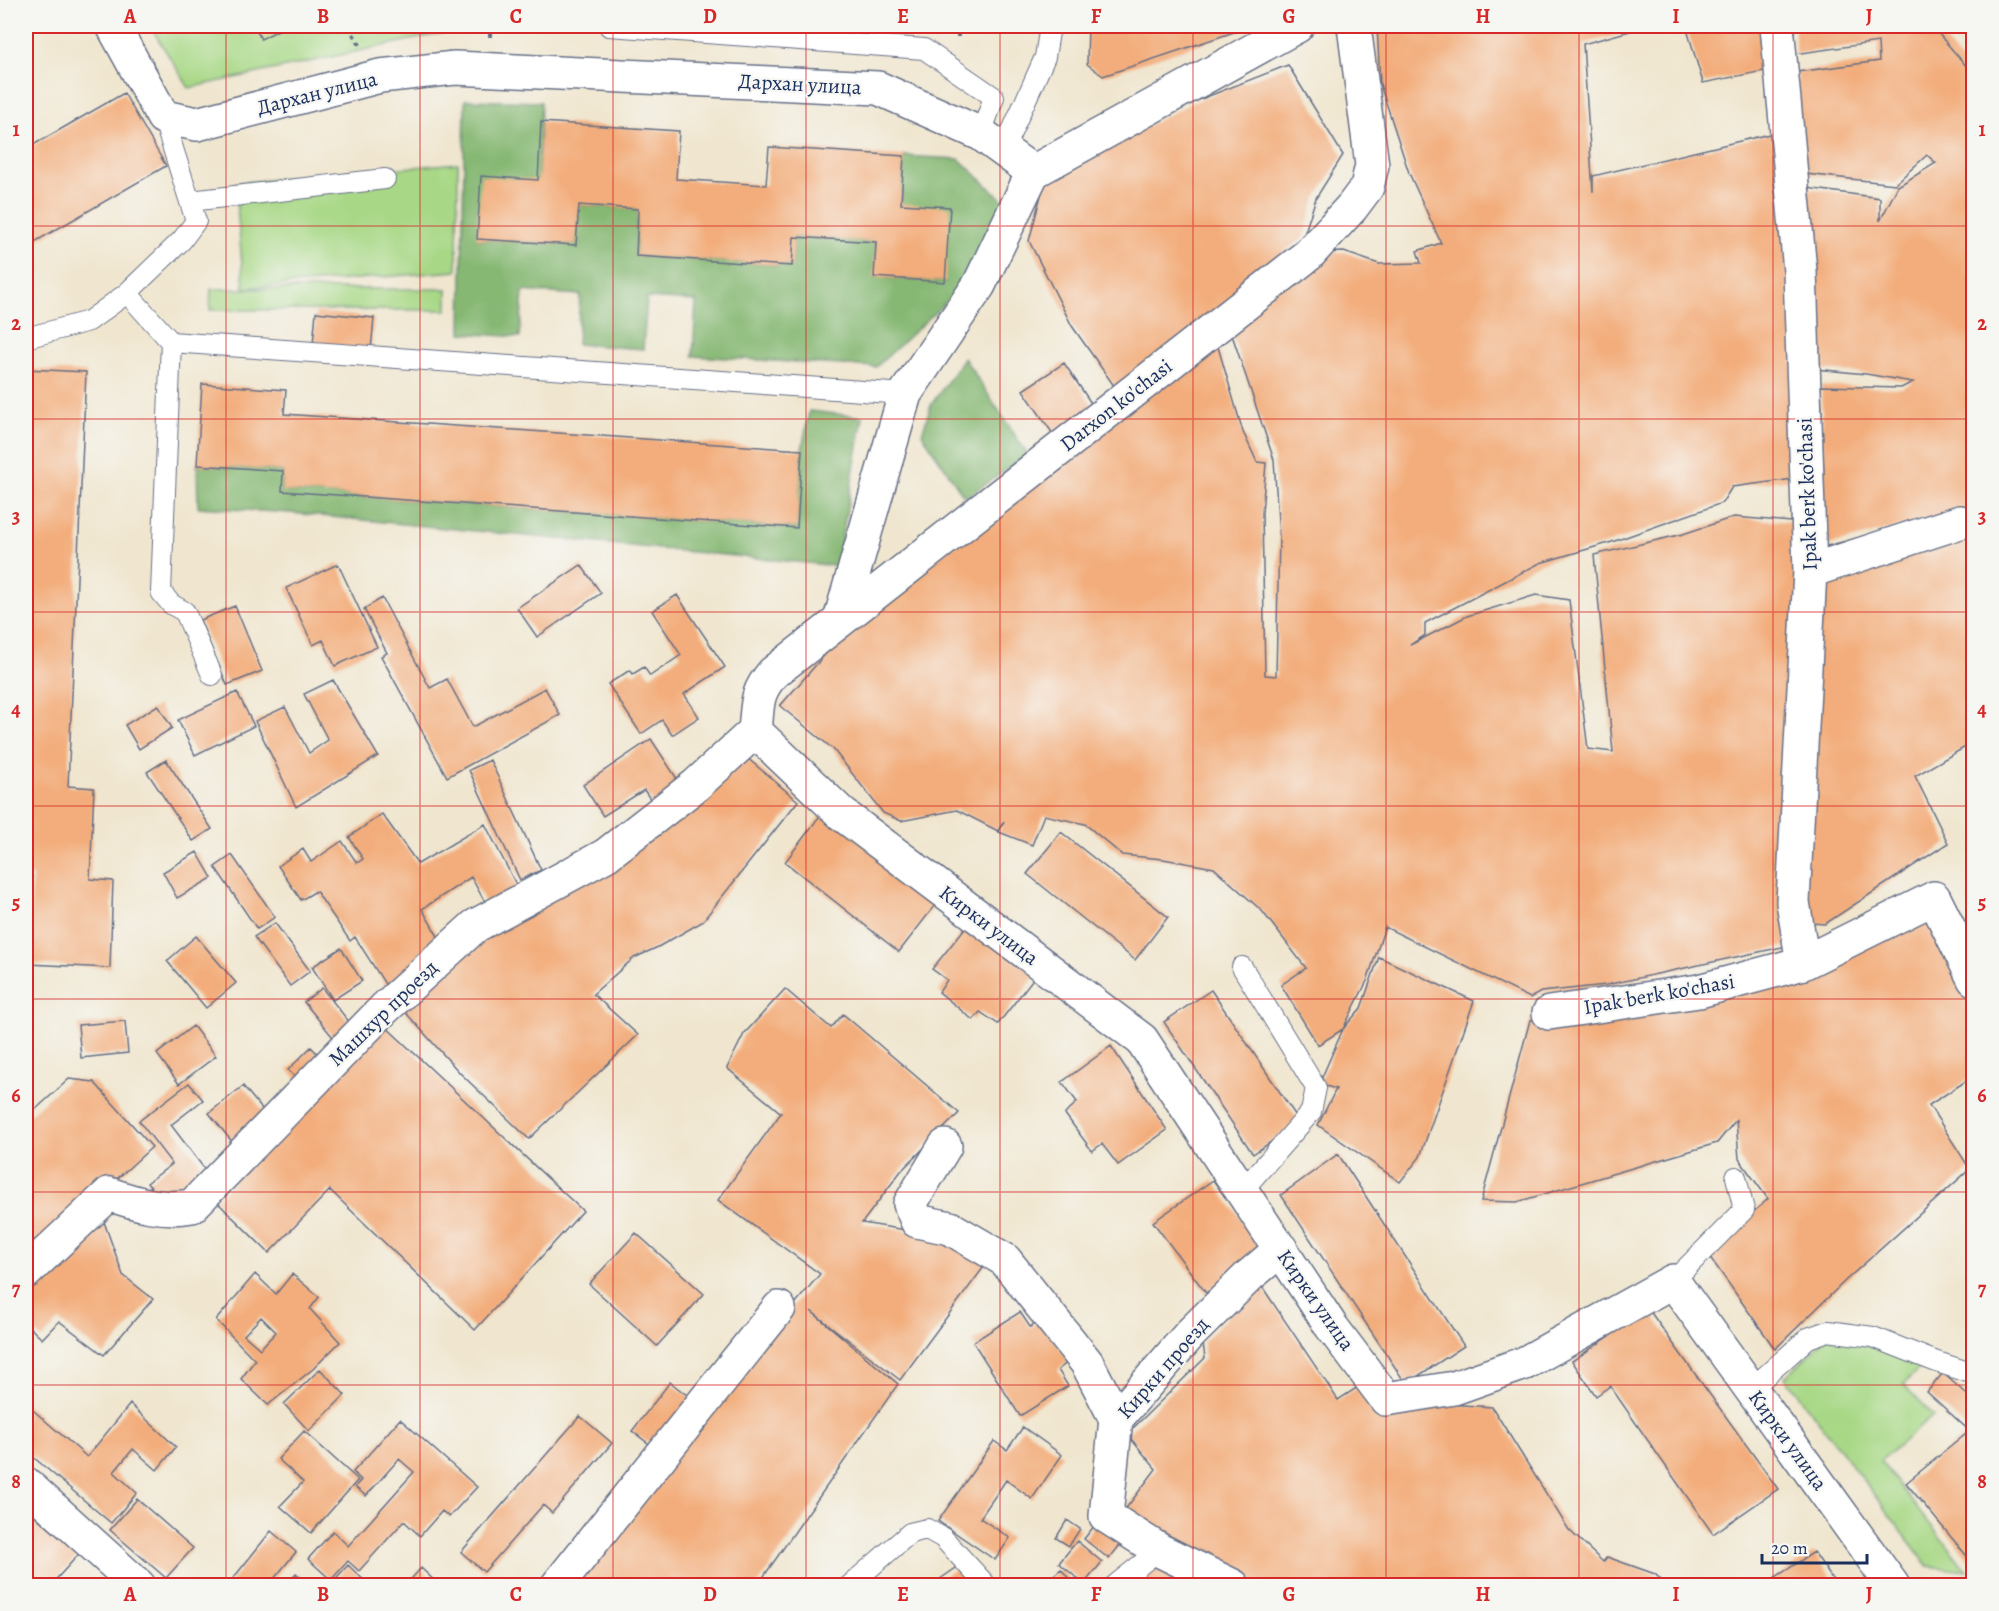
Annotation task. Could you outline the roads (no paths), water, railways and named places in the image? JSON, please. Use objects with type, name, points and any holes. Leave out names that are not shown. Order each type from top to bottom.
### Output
[{"type":"street","points":[[113,26],[163,117]]},
{"type":"street","points":[[840,620],[905,394],[979,285],[1033,172],[1298,26]]},
{"type":"street","name":"Darxon ko'chasi","points":[[755,731],[757,698],[773,673],[1308,255],[1352,207],[1367,187],[1372,165],[1354,26]]},
{"type":"street","name":"Ipak berk ko'chasi","points":[[1777,26],[1800,272],[1810,571],[1793,902],[1803,963]]},
{"type":"street","name":"Дархан улица","points":[[163,117],[197,124],[380,76],[455,68],[878,88],[992,142],[1033,172]]},
{"type":"street","points":[[1810,571],[1960,522]]},
{"type":"street","name":"Кирки улица","points":[[755,731],[842,813],[1142,1040],[1331,1326],[1386,1399],[1454,1388],[1525,1363],[1673,1281],[1893,1586]]},
{"type":"street","name":"Машхур проезд","points":[[26,1272],[109,1194],[158,1208],[192,1206],[385,1008],[475,926],[606,855],[696,785],[755,731]]},
{"type":"street","name":"Ipak berk ko'chasi","points":[[1549,1013],[1699,991],[1803,963],[1934,898],[1974,979]]},
{"type":"street","points":[[945,1146],[910,1204],[917,1221],[950,1228],[1005,1260],[1087,1363],[1116,1419]]},
{"type":"street","name":"Кирки проезд","points":[[1233,1586],[1159,1550],[1106,1516],[1116,1419],[1190,1334],[1249,1276],[1281,1249]]},
{"type":"street","points":[[557,1586],[779,1308]]},
{"type":"street","points":[[26,1484],[139,1586]]},
{"type":"lane","points":[[609,26],[924,49],[994,98],[992,142]]},
{"type":"lane","points":[[992,142],[1045,57],[1050,26]]},
{"type":"lane","points":[[26,338],[89,321],[127,293],[182,240],[196,221],[163,117]]},
{"type":"lane","points":[[190,201],[385,179]]},
{"type":"lane","points":[[127,293],[171,342],[905,394]]},
{"type":"lane","points":[[171,342],[161,592],[171,604],[185,612],[212,675]]},
{"type":"lane","points":[[1242,967],[1316,1088],[1311,1112],[1242,1191]]},
{"type":"lane","points":[[1673,1281],[1744,1210],[1736,1177]]},
{"type":"lane","points":[[1751,1389],[1808,1338],[1828,1331],[1873,1337],[1974,1374]]},
{"type":"lane","points":[[849,1586],[910,1533],[927,1529],[943,1538],[987,1586]]},
{"type":"lane","points":[[1114,1586],[1159,1550]]}]
